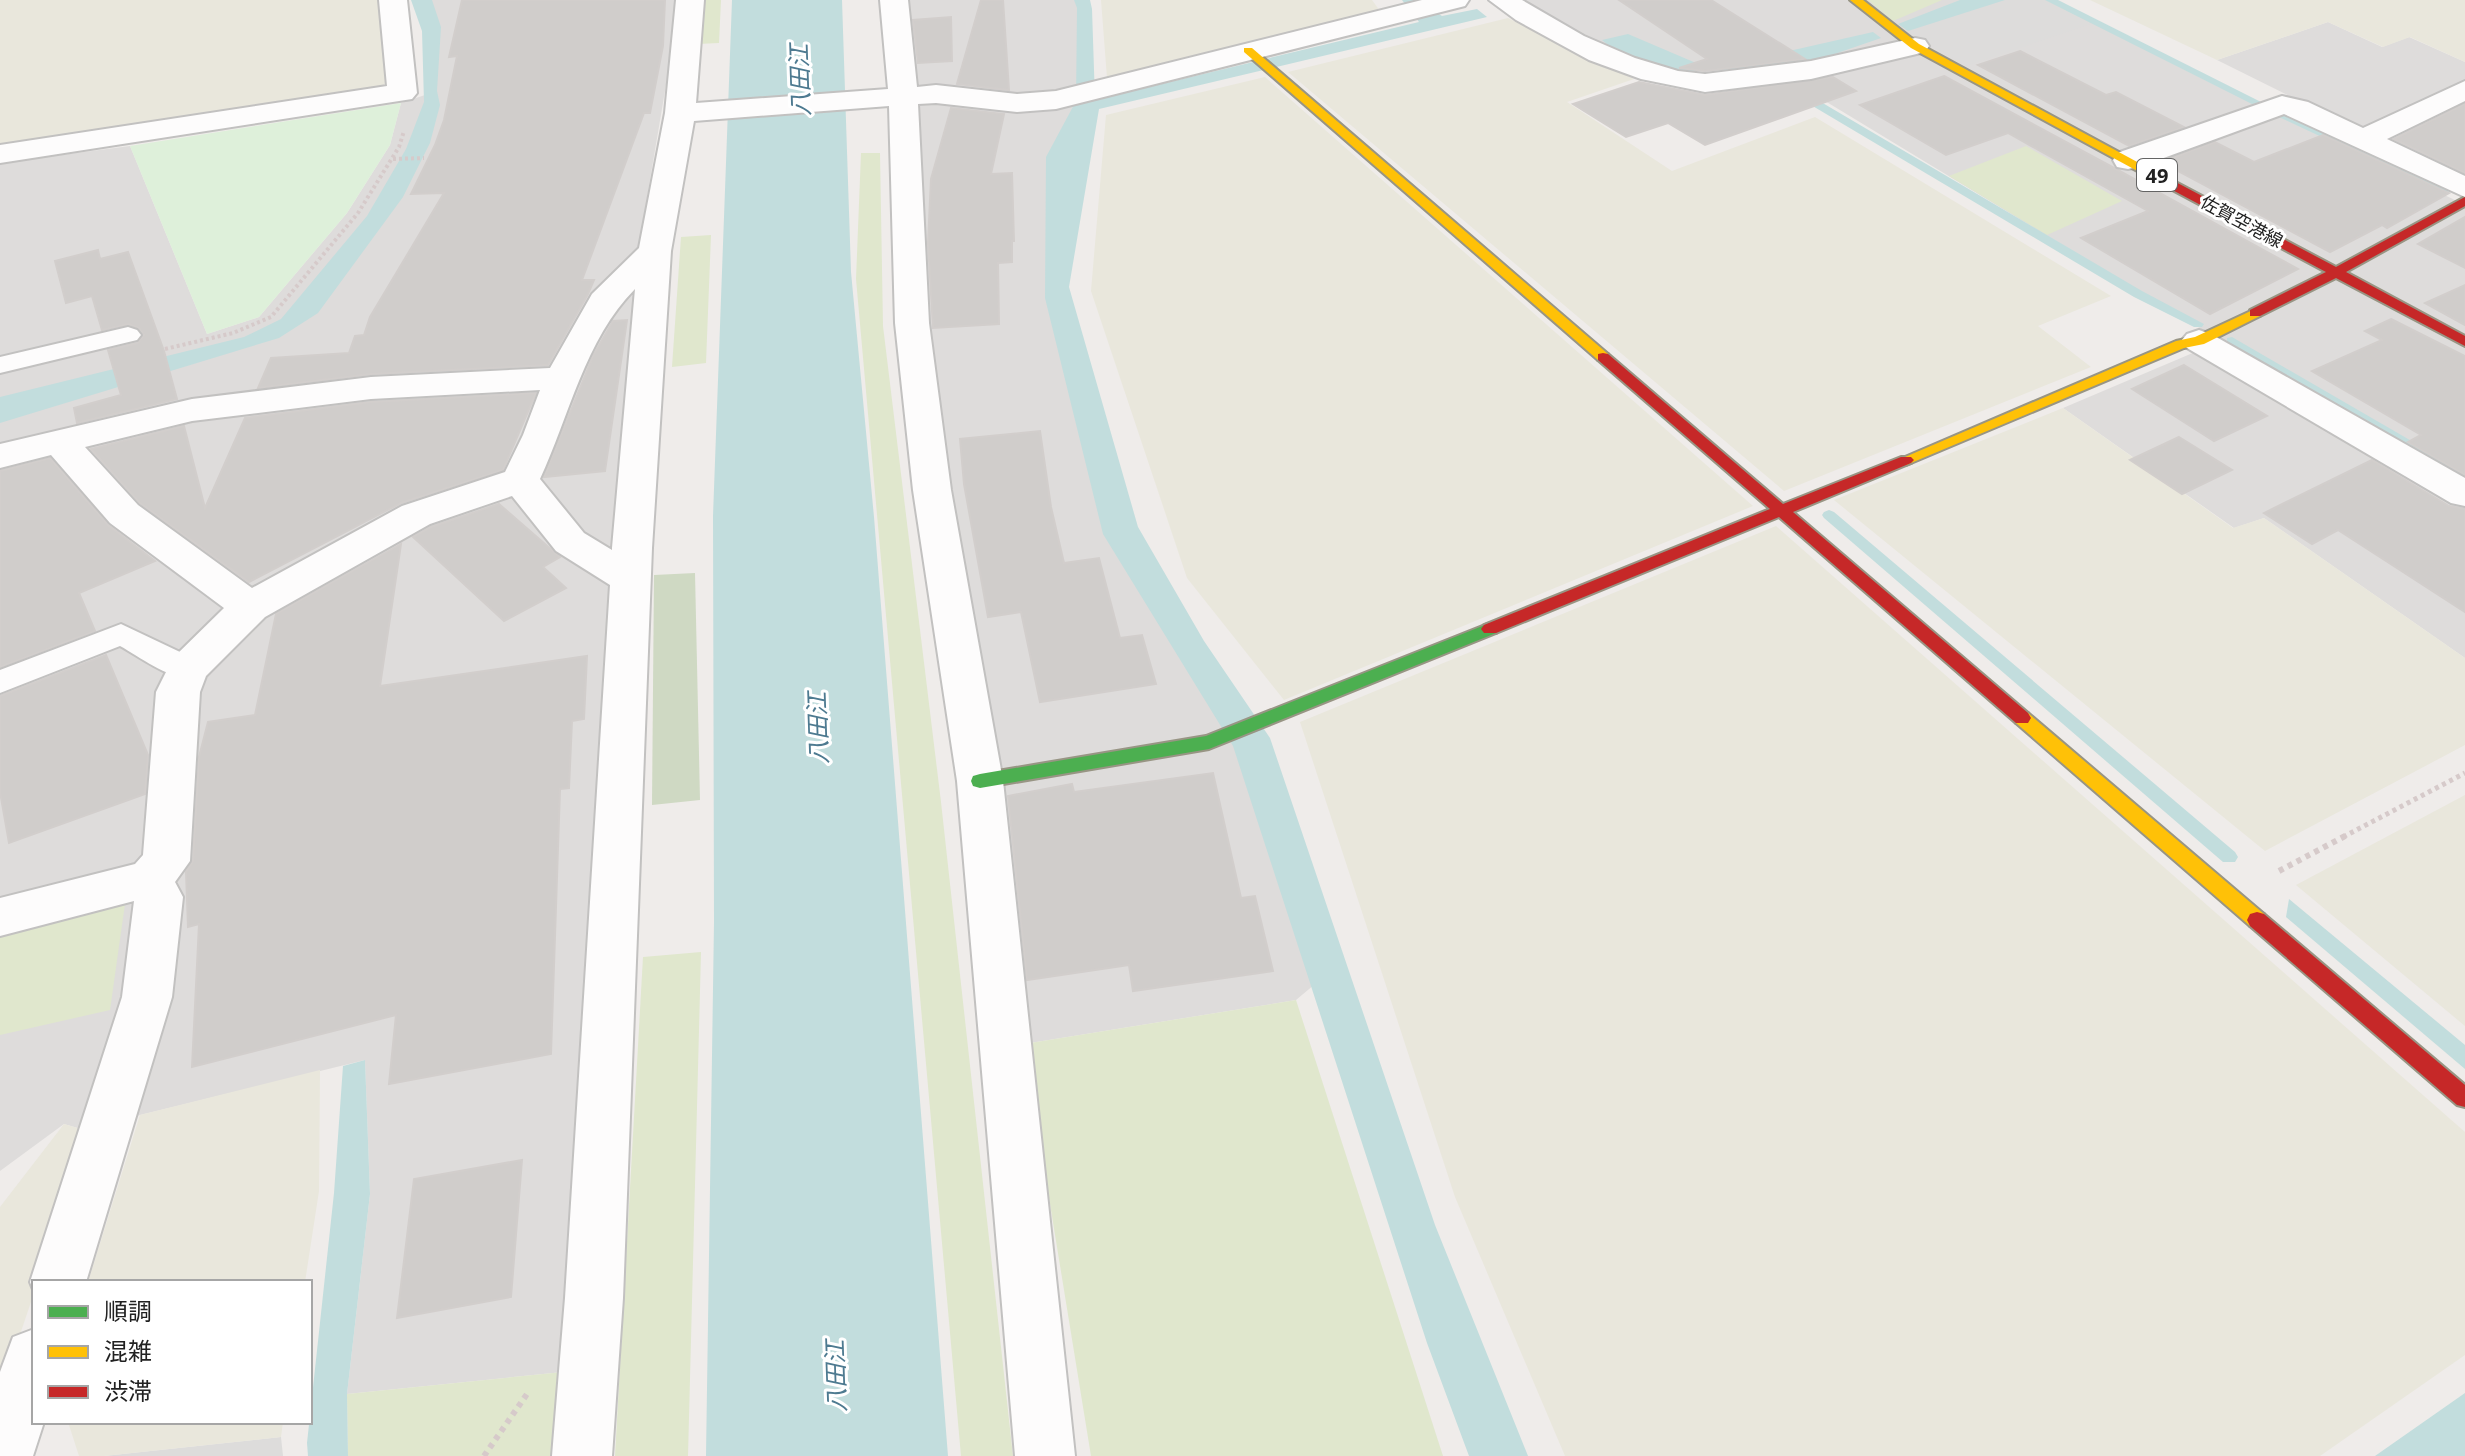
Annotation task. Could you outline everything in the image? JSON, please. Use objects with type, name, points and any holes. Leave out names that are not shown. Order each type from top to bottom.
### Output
[{"type":"street","points":[[0,154],[402,93],[393,0]]},
{"type":"street","points":[[582,1456],[594,1298],[630,579],[655,251],[680,113],[690,0]]},
{"type":"street","points":[[894,0],[903,95],[912,323],[932,490],[980,781],[1045,1456]]},
{"type":"street","points":[[1503,0],[1564,39],[1655,75],[1707,84],[1788,74],[1915,46]]},
{"type":"street","name":"佐賀空港線","points":[[1856,0],[1915,46],[2465,342]]},
{"type":"street","points":[[680,113],[903,95],[936,94],[1017,103],[1056,100],[1447,2]]},
{"type":"street","points":[[1248,50],[2465,1098]]},
{"type":"street","points":[[2363,139],[2465,90]]},
{"type":"street","points":[[2128,160],[2282,105],[2298,108],[2465,188]]},
{"type":"street","points":[[980,781],[1209,742],[1273,718],[1781,512],[2181,344],[2199,341],[2337,272],[2465,201]]},
{"type":"street","points":[[0,917],[150,879],[166,861],[178,692],[188,669],[250,607],[416,515],[520,480],[542,435],[562,378],[604,301],[655,251]]},
{"type":"street","points":[[2199,341],[2465,494]]},
{"type":"street","points":[[0,456],[192,410],[371,388],[562,378]]},
{"type":"street","points":[[59,441],[124,514],[250,607]]},
{"type":"street","points":[[520,480],[570,542],[630,579]]},
{"type":"street","points":[[59,1280],[147,997],[159,897],[150,879]]},
{"type":"street","points":[[3,1456],[32,1363]]},
{"type":"lane","points":[[0,365],[128,335]]},
{"type":"lane","points":[[0,682],[121,634],[188,669]]},
{"type":"path","points":[[159,350],[233,333],[271,317],[358,213],[392,159],[414,102],[402,93]]},
{"type":"path","points":[[392,159],[424,158]]},
{"type":"path","points":[[2232,896],[2465,773]]},
{"type":"shaded area","points":[[0,0],[381,0],[387,83],[368,93],[0,148]]},
{"type":"shaded area","points":[[422,0],[679,0],[679,8],[641,233],[563,1372],[347,1394],[370,1194],[365,1060],[140,1115],[88,1131],[64,1124],[0,1171],[0,163],[130,146],[207,334],[259,317],[347,213],[390,145],[401,103],[431,93]]},
{"type":"shaded area","points":[[897,0],[1082,0],[1088,117],[1059,296],[1127,534],[1257,746],[1333,969],[1296,1000],[1024,1044],[912,315]]},
{"type":"shaded area","points":[[1101,0],[1372,0],[1380,11],[1107,78]]},
{"type":"shaded area","points":[[1513,0],[2046,0],[2465,205],[2465,658],[2264,518],[2234,528],[2063,408],[2221,341],[1764,64],[1683,68],[1572,37]]},
{"type":"shaded area","points":[[1993,0],[2046,0],[2092,24],[1966,66],[1906,31]]},
{"type":"shaded area","points":[[2090,0],[2465,0],[2465,62],[2410,37],[2383,47],[2328,22],[2217,60]]},
{"type":"shaded area","points":[[1508,18],[1634,79],[1567,102],[1672,171],[1815,117],[2111,296],[2038,326],[2091,367],[1784,491],[1288,72]]},
{"type":"shaded area","points":[[2328,22],[2382,47],[2409,37],[2465,62],[2465,183],[2217,60]]},
{"type":"shaded area","points":[[1265,77],[1753,506],[1284,700],[1187,578],[1091,291],[1106,115]]},
{"type":"shaded area","points":[[2063,408],[2233,528],[2264,518],[2465,658],[2465,745],[2265,851],[1834,500]]},
{"type":"shaded area","points":[[1776,526],[2465,1132],[2465,1355],[2320,1456],[1565,1456],[1455,1197],[1300,722]]},
{"type":"shaded area","points":[[2465,795],[2465,1026],[2296,885]]},
{"type":"shaded area","points":[[320,1070],[319,1191],[305,1280],[89,1280],[140,1115]]},
{"type":"shaded area","points":[[64,1124],[88,1131],[35,1280],[32,1280],[32,1299],[0,1394],[0,1207]]},
{"type":"shaded area","points":[[69,1424],[283,1424],[281,1437],[79,1456]]},
{"type":"shaded area","points":[[281,1437],[283,1456],[104,1456]]},
{"type":"green space","points":[[702,0],[721,0],[719,43],[698,44]]},
{"type":"green space","points":[[1868,0],[1942,0],[1893,21]]},
{"type":"green space","points":[[401,103],[390,145],[347,213],[259,317],[207,334],[130,146]]},
{"type":"green space","points":[[2026,146],[2122,201],[2047,235],[1949,176]]},
{"type":"green space","points":[[861,153],[880,153],[883,326],[941,802],[1013,1456],[961,1456],[856,279]]},
{"type":"green space","points":[[711,235],[706,363],[672,367],[681,237]]},
{"type":"green space","points":[[695,573],[700,800],[652,805],[654,575]]},
{"type":"green space","points":[[125,904],[110,1010],[0,1035],[0,930]]},
{"type":"green space","points":[[701,952],[688,1456],[615,1456],[643,957]]},
{"type":"green space","points":[[1296,1000],[1443,1456],[1091,1456],[1024,1044]]},
{"type":"green space","points":[[563,1372],[556,1456],[348,1456],[347,1394]]},
{"type":"water","points":[[411,0],[432,0],[441,27],[437,91],[440,105],[430,143],[403,197],[318,313],[279,338],[0,423],[0,397],[244,337],[281,319],[367,216],[406,149],[424,102],[422,31]]},
{"type":"water","name":"八田江","points":[[732,0],[842,0],[851,272],[874,517],[948,1456],[706,1456],[714,922],[713,516]]},
{"type":"water","points":[[1074,0],[1090,0],[1092,9],[1095,100],[1419,22],[1402,0],[1417,0],[1442,16],[1477,9],[1487,17],[1099,109],[1069,287],[1138,527],[1204,641],[1270,738],[1435,1225],[1528,1456],[1469,1456],[1427,1343],[1233,746],[1103,534],[1045,298],[1046,157],[1076,101],[1077,8]]},
{"type":"water","points":[[1960,0],[2005,0],[1908,31],[1898,24]]},
{"type":"water","points":[[1873,32],[1881,38],[1820,59],[1756,68],[1682,72],[1614,50],[1602,40],[1628,34],[1696,63],[1749,60]]},
{"type":"water","points":[[2289,899],[2465,1045],[2465,1069],[2286,917]]},
{"type":"water","points":[[365,1060],[370,1194],[347,1394],[348,1456],[308,1456],[334,1193],[343,1066]]},
{"type":"water","points":[[2465,1393],[2465,1456],[2375,1456]]},
{"type":"building","points":[[462,0],[665,0],[663,46],[650,113],[644,113],[582,280],[594,280],[588,294],[548,365],[371,374],[258,388],[271,358],[349,353],[355,336],[364,335],[370,317],[444,193],[411,194],[444,120],[457,56],[449,57]]},
{"type":"building","points":[[981,0],[1003,0],[1009,90],[957,84]]},
{"type":"building","points":[[1619,0],[1711,0],[1805,59],[1705,71],[1679,68],[1707,59]]},
{"type":"building","points":[[951,17],[952,61],[918,63],[913,20]]},
{"type":"building","points":[[2020,51],[2106,95],[2116,92],[2184,127],[2129,146],[1978,65]]},
{"type":"building","points":[[1944,76],[2298,269],[2210,314],[2081,238],[2148,211],[2008,133],[1946,155],[1860,105]]},
{"type":"building","points":[[1833,77],[1856,91],[1705,145],[1668,123],[1626,137],[1573,104],[1639,82],[1705,95]]},
{"type":"building","points":[[2465,104],[2465,173],[2394,139]]},
{"type":"building","points":[[951,108],[1004,114],[991,174],[1012,173],[1014,241],[1012,262],[998,263],[999,324],[933,328],[928,243],[931,179]]},
{"type":"building","points":[[2323,135],[2449,193],[2387,228],[2382,225],[2330,252],[2161,162],[2215,142],[2254,162]]},
{"type":"building","points":[[2465,217],[2465,268],[2418,244]]},
{"type":"building","points":[[98,250],[100,259],[128,252],[164,351],[177,399],[77,423],[74,408],[121,395],[108,350],[138,343],[144,335],[139,328],[129,324],[102,330],[92,296],[66,303],[55,261]]},
{"type":"building","points":[[2465,285],[2465,325],[2425,303]]},
{"type":"building","points":[[2391,319],[2465,356],[2465,475],[2408,442],[2421,435],[2312,371],[2382,340],[2365,331]]},
{"type":"building","points":[[627,320],[605,471],[544,477],[593,356],[613,321]]},
{"type":"building","points":[[2184,365],[2267,416],[2214,441],[2132,389]]},
{"type":"building","points":[[536,393],[503,470],[401,503],[249,582],[140,503],[91,449],[184,426],[205,508],[245,418],[371,402]]},
{"type":"building","points":[[1040,431],[1051,507],[1064,563],[1099,558],[1120,638],[1142,635],[1156,684],[1040,702],[1021,612],[988,617],[964,484],[960,439]]},
{"type":"building","points":[[2179,437],[2232,470],[2182,494],[2130,460]]},
{"type":"building","points":[[50,458],[108,525],[155,561],[79,593],[95,631],[0,667],[0,471]]},
{"type":"building","points":[[2372,460],[2449,506],[2465,509],[2465,612],[2338,530],[2312,544],[2264,513]]},
{"type":"building","points":[[499,504],[560,557],[543,567],[566,588],[504,621],[413,537],[431,527]]},
{"type":"building","points":[[401,544],[380,686],[587,656],[584,719],[572,721],[569,788],[560,789],[551,1054],[389,1084],[396,1015],[192,1067],[199,924],[188,927],[186,872],[193,861],[199,757],[208,722],[255,715],[276,614]]},
{"type":"building","points":[[106,655],[148,755],[145,794],[9,843],[0,792],[0,696]]},
{"type":"building","points":[[1213,773],[1241,898],[1255,896],[1273,971],[1133,991],[1129,965],[1027,980],[1008,796],[1072,784],[1074,792]]},
{"type":"building","points":[[522,1160],[511,1297],[397,1318],[414,1179]]},
{"type":"waterway","points":[[2050,0],[2256,102]]},
{"type":"waterway","points":[[1783,84],[2138,294],[2198,324]]},
{"type":"waterway","points":[[2283,115],[2445,191]]},
{"type":"waterway","points":[[2232,341],[2465,478]]},
{"type":"waterway","points":[[1829,515],[2229,857]]},
{"type":"traffic: fast","points":[[980,781],[1209,742],[1490,629]]},
{"type":"traffic: slow","points":[[1856,0],[1915,46],[2170,183]]},
{"type":"traffic: slow","points":[[1248,50],[1603,357]]},
{"type":"traffic: slow","points":[[1906,460],[2181,344],[2199,341],[2255,313]]},
{"type":"traffic: slow","points":[[2022,718],[2257,920]]},
{"type":"traffic: jam","points":[[2170,183],[2465,342]]},
{"type":"traffic: jam","points":[[2255,313],[2337,272],[2465,201]]},
{"type":"traffic: jam","points":[[1603,357],[2022,718]]},
{"type":"traffic: jam","points":[[1490,629],[1906,460]]},
{"type":"traffic: jam","points":[[2257,920],[2465,1098]]}]
